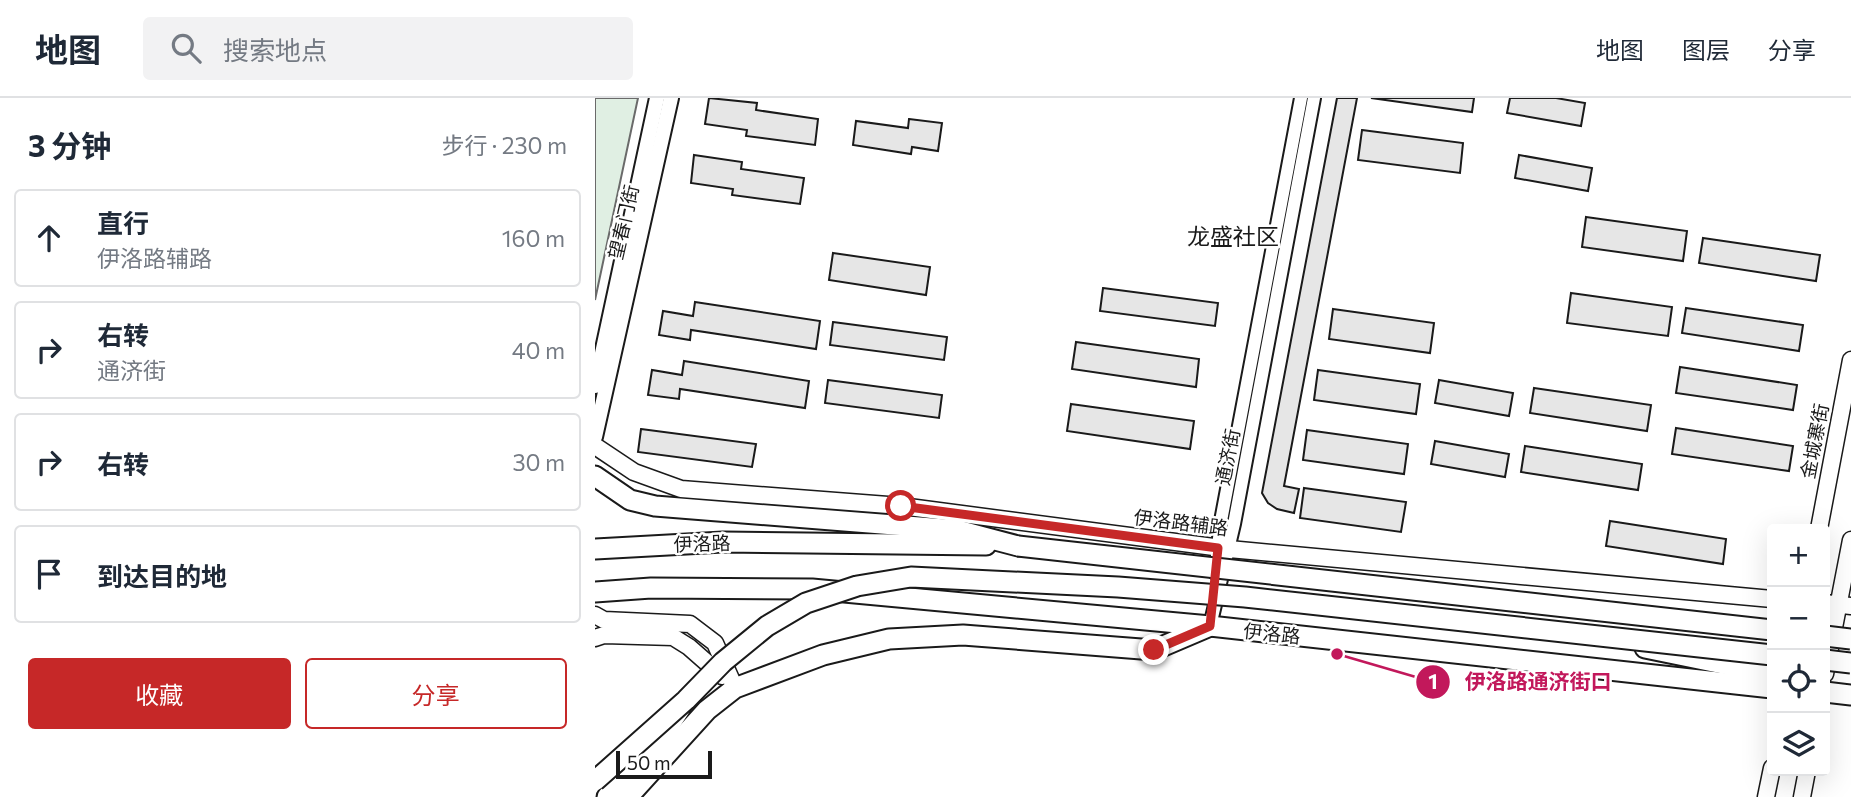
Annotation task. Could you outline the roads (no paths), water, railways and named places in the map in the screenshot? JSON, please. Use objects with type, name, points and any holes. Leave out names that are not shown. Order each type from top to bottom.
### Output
[{"type":"main road","name":"金城寨街","points":[[1820,524],[1851,360]]},
{"type":"main road","name":"伊洛路辅路","points":[[595,446],[634,472],[681,489],[901,506],[1223,549],[1767,599]]},
{"type":"main road","points":[[595,476],[630,500],[655,506],[957,530],[1018,546],[1767,629]]},
{"type":"main road","points":[[1830,650],[1851,540]]},
{"type":"main road","name":"伊洛路","points":[[595,549],[723,542],[1018,546]]},
{"type":"main road","points":[[595,781],[758,633],[806,603],[857,586],[911,577],[1245,597],[1767,654]]},
{"type":"main road","name":"伊洛路","points":[[595,592],[651,589],[812,589],[1210,626],[1767,687]]},
{"type":"main road","points":[[595,615],[604,620],[690,624],[715,643],[736,688]]},
{"type":"main road","points":[[628,797],[707,710],[736,688],[823,655],[889,639],[963,635],[1154,650],[1210,626]]},
{"type":"main road","points":[[595,638],[604,635],[673,637],[689,646],[736,688]]},
{"type":"main road","points":[[1589,636],[1767,673]]},
{"type":"main road","points":[[1830,637],[1851,639]]},
{"type":"main road","points":[[1830,661],[1851,663]]},
{"type":"main road","points":[[1830,678],[1851,682]]},
{"type":"main road","points":[[1830,693],[1851,695]]},
{"type":"main road","points":[[607,797],[661,738],[686,699]]},
{"type":"main road","points":[[1766,797],[1770,776]]},
{"type":"main road","points":[[1802,797],[1806,776]]},
{"type":"street","name":"望春门街","points":[[595,386],[657,98]]},
{"type":"street","name":"望春门街","points":[[595,437],[671,98]]},
{"type":"street","name":"通济街","points":[[1210,626],[1301,98]]},
{"type":"street","name":"通济街","points":[[1223,549],[1314,98]]},
{"type":"place","name":"伊洛路通济街口","points":[[1337,654]]},
{"type":"district","name":"龙盛社区","points":[[1233,236]]}]
